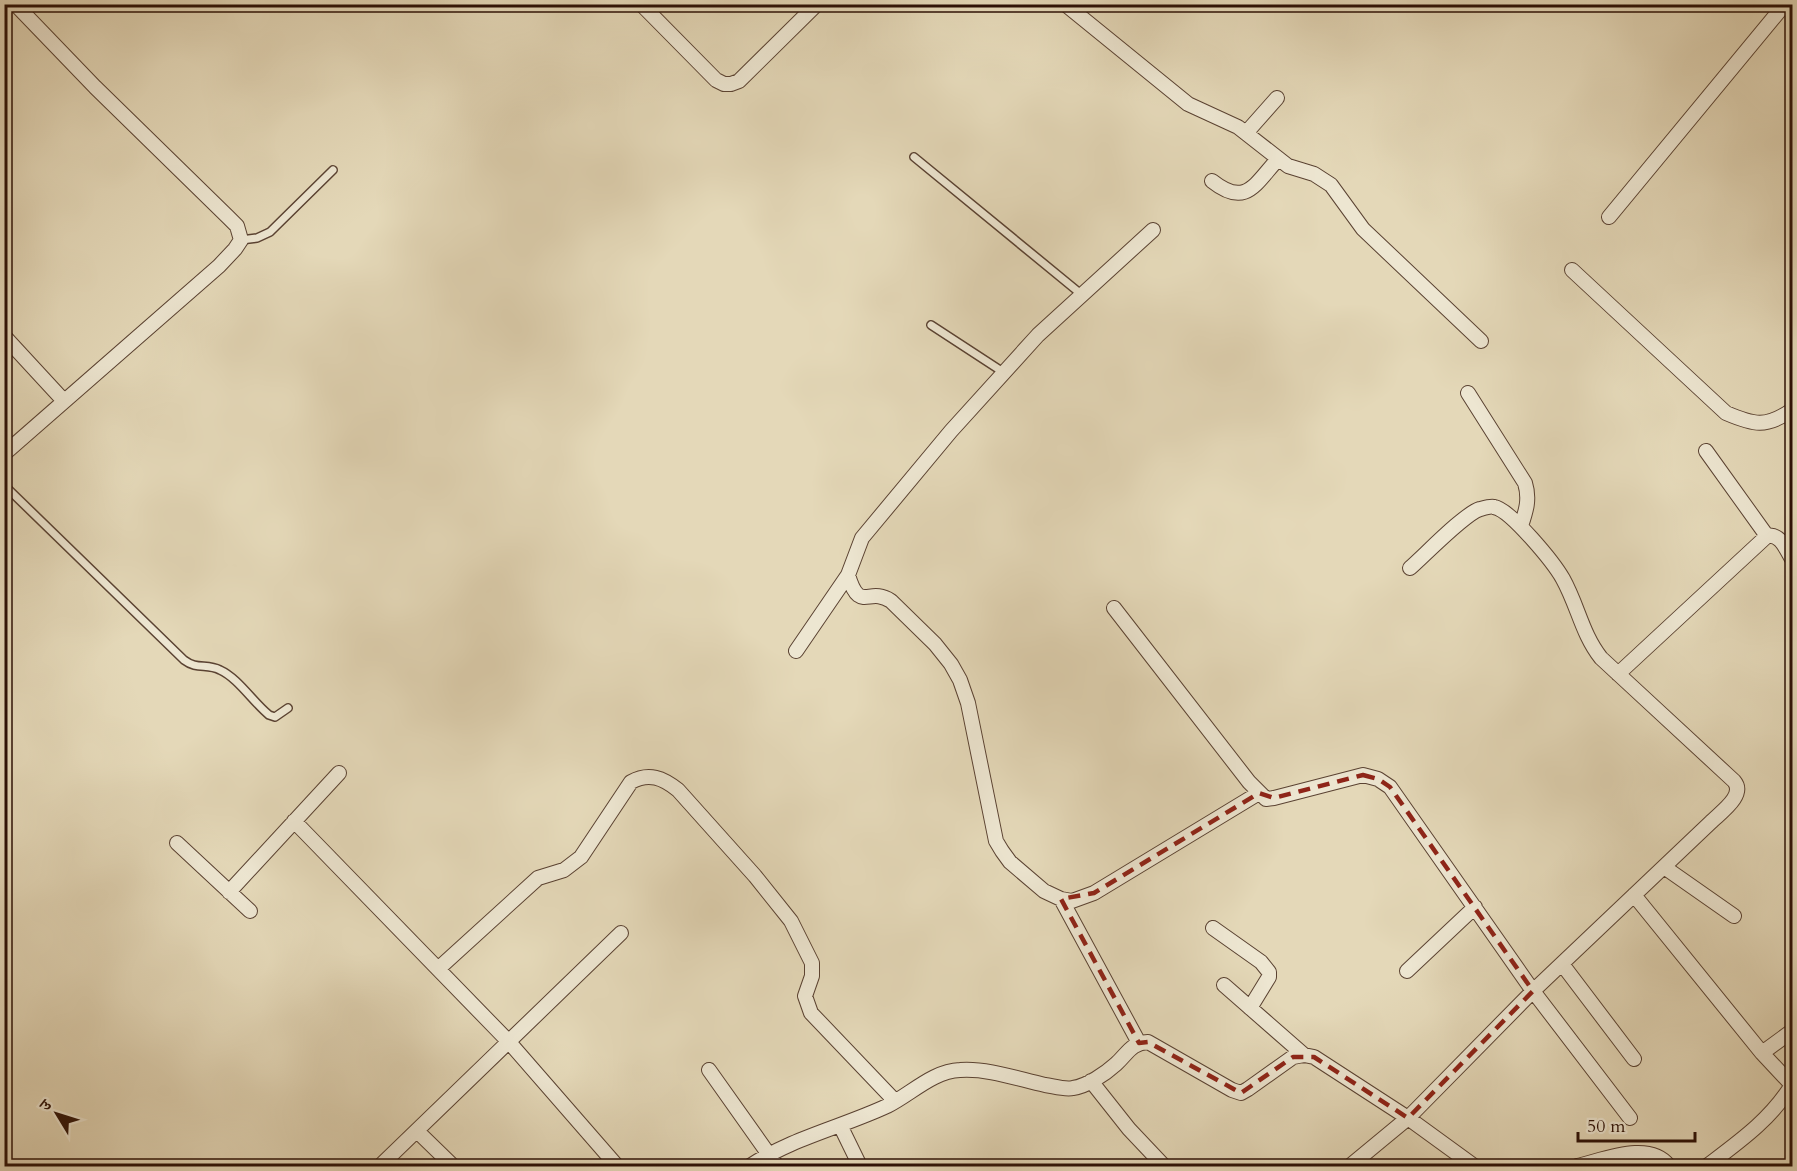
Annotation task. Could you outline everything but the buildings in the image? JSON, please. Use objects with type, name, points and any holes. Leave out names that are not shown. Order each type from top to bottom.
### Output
[{"type":"street","points":[[4,454],[219,266],[241,240],[237,226],[95,87],[15,4]]},
{"type":"street","points":[[640,4],[716,80],[724,84],[739,81],[817,4]]},
{"type":"street","points":[[1065,4],[1188,104],[1246,133],[1288,166],[1314,174],[1331,185],[1363,229],[1481,341]]},
{"type":"street","points":[[1609,217],[1785,4]]},
{"type":"street","points":[[1246,133],[1277,98]]},
{"type":"street","points":[[1212,181],[1229,193],[1242,194],[1278,159]]},
{"type":"street","points":[[796,651],[848,575],[862,538],[951,431],[1003,372],[1081,294],[1153,230]]},
{"type":"street","points":[[1572,270],[1726,413],[1747,422],[1766,423],[1779,419],[1792,410]]},
{"type":"street","points":[[4,336],[64,401]]},
{"type":"street","points":[[1468,393],[1525,483],[1528,504],[1521,526]]},
{"type":"street","points":[[1706,451],[1767,536]]},
{"type":"street","points":[[1350,1167],[1408,1118],[1533,991],[1664,867],[1735,797],[1738,791],[1738,786],[1601,658],[1590,644],[1562,576],[1521,526],[1509,515],[1493,506],[1479,509],[1410,568]]},
{"type":"street","points":[[1618,674],[1767,536],[1777,537],[1792,559]]},
{"type":"street","points":[[848,575],[856,595],[883,597],[891,601],[935,644],[951,664],[960,680],[968,703],[996,841],[1010,862],[1044,891],[1061,899],[1072,900],[1094,893],[1259,793]]},
{"type":"street","points":[[1114,608],[1266,799],[1363,775],[1378,778],[1390,787],[1533,991],[1630,1118]]},
{"type":"street","points":[[229,892],[339,773]]},
{"type":"street","points":[[438,969],[538,878],[564,870],[581,856],[631,782],[639,778],[660,777],[678,790],[782,908],[812,963],[812,976],[805,996],[811,1013],[895,1101]]},
{"type":"street","points":[[294,821],[509,1042],[617,1167]]},
{"type":"street","points":[[177,843],[250,911]]},
{"type":"street","points":[[1664,867],[1734,916]]},
{"type":"street","points":[[1634,895],[1762,1053],[1792,1085],[1779,1105],[1766,1119],[1707,1167]]},
{"type":"street","points":[[1061,899],[1139,1042]]},
{"type":"street","points":[[1407,971],[1475,908]]},
{"type":"street","points":[[1213,928],[1261,962],[1269,972],[1269,977],[1250,1008]]},
{"type":"street","points":[[380,1167],[621,933]]},
{"type":"street","points":[[1562,964],[1634,1059]]},
{"type":"street","points":[[1224,985],[1305,1055],[1314,1058],[1408,1118],[1474,1167]]},
{"type":"street","points":[[1762,1053],[1792,1032]]},
{"type":"street","points":[[750,1167],[773,1161],[801,1139],[895,1101],[943,1073],[975,1070],[1051,1086],[1072,1088],[1091,1081],[1117,1063],[1132,1046],[1139,1042],[1148,1042],[1241,1093],[1293,1057],[1305,1055]]},
{"type":"street","points":[[709,1070],[773,1161]]},
{"type":"street","points":[[1091,1081],[1164,1167]]},
{"type":"street","points":[[840,1125],[860,1167]]},
{"type":"street","points":[[417,1131],[453,1167]]},
{"type":"street","points":[[1577,1167],[1639,1152],[1654,1154],[1665,1161],[1669,1167]]},
{"type":"lane","points":[[914,157],[1081,294]]},
{"type":"lane","points":[[241,240],[257,238],[270,232],[333,170]]},
{"type":"lane","points":[[931,325],[1003,372]]},
{"type":"lane","points":[[4,485],[189,664],[197,667],[212,667],[227,674],[269,715],[280,716],[288,708]]},
{"type":"highlighted area","points":[[1363,775],[1378,779],[1390,787],[1533,991],[1408,1118],[1314,1057],[1293,1057],[1241,1093],[1148,1042],[1139,1043],[1061,899],[1094,893],[1259,793],[1274,798]]}]
